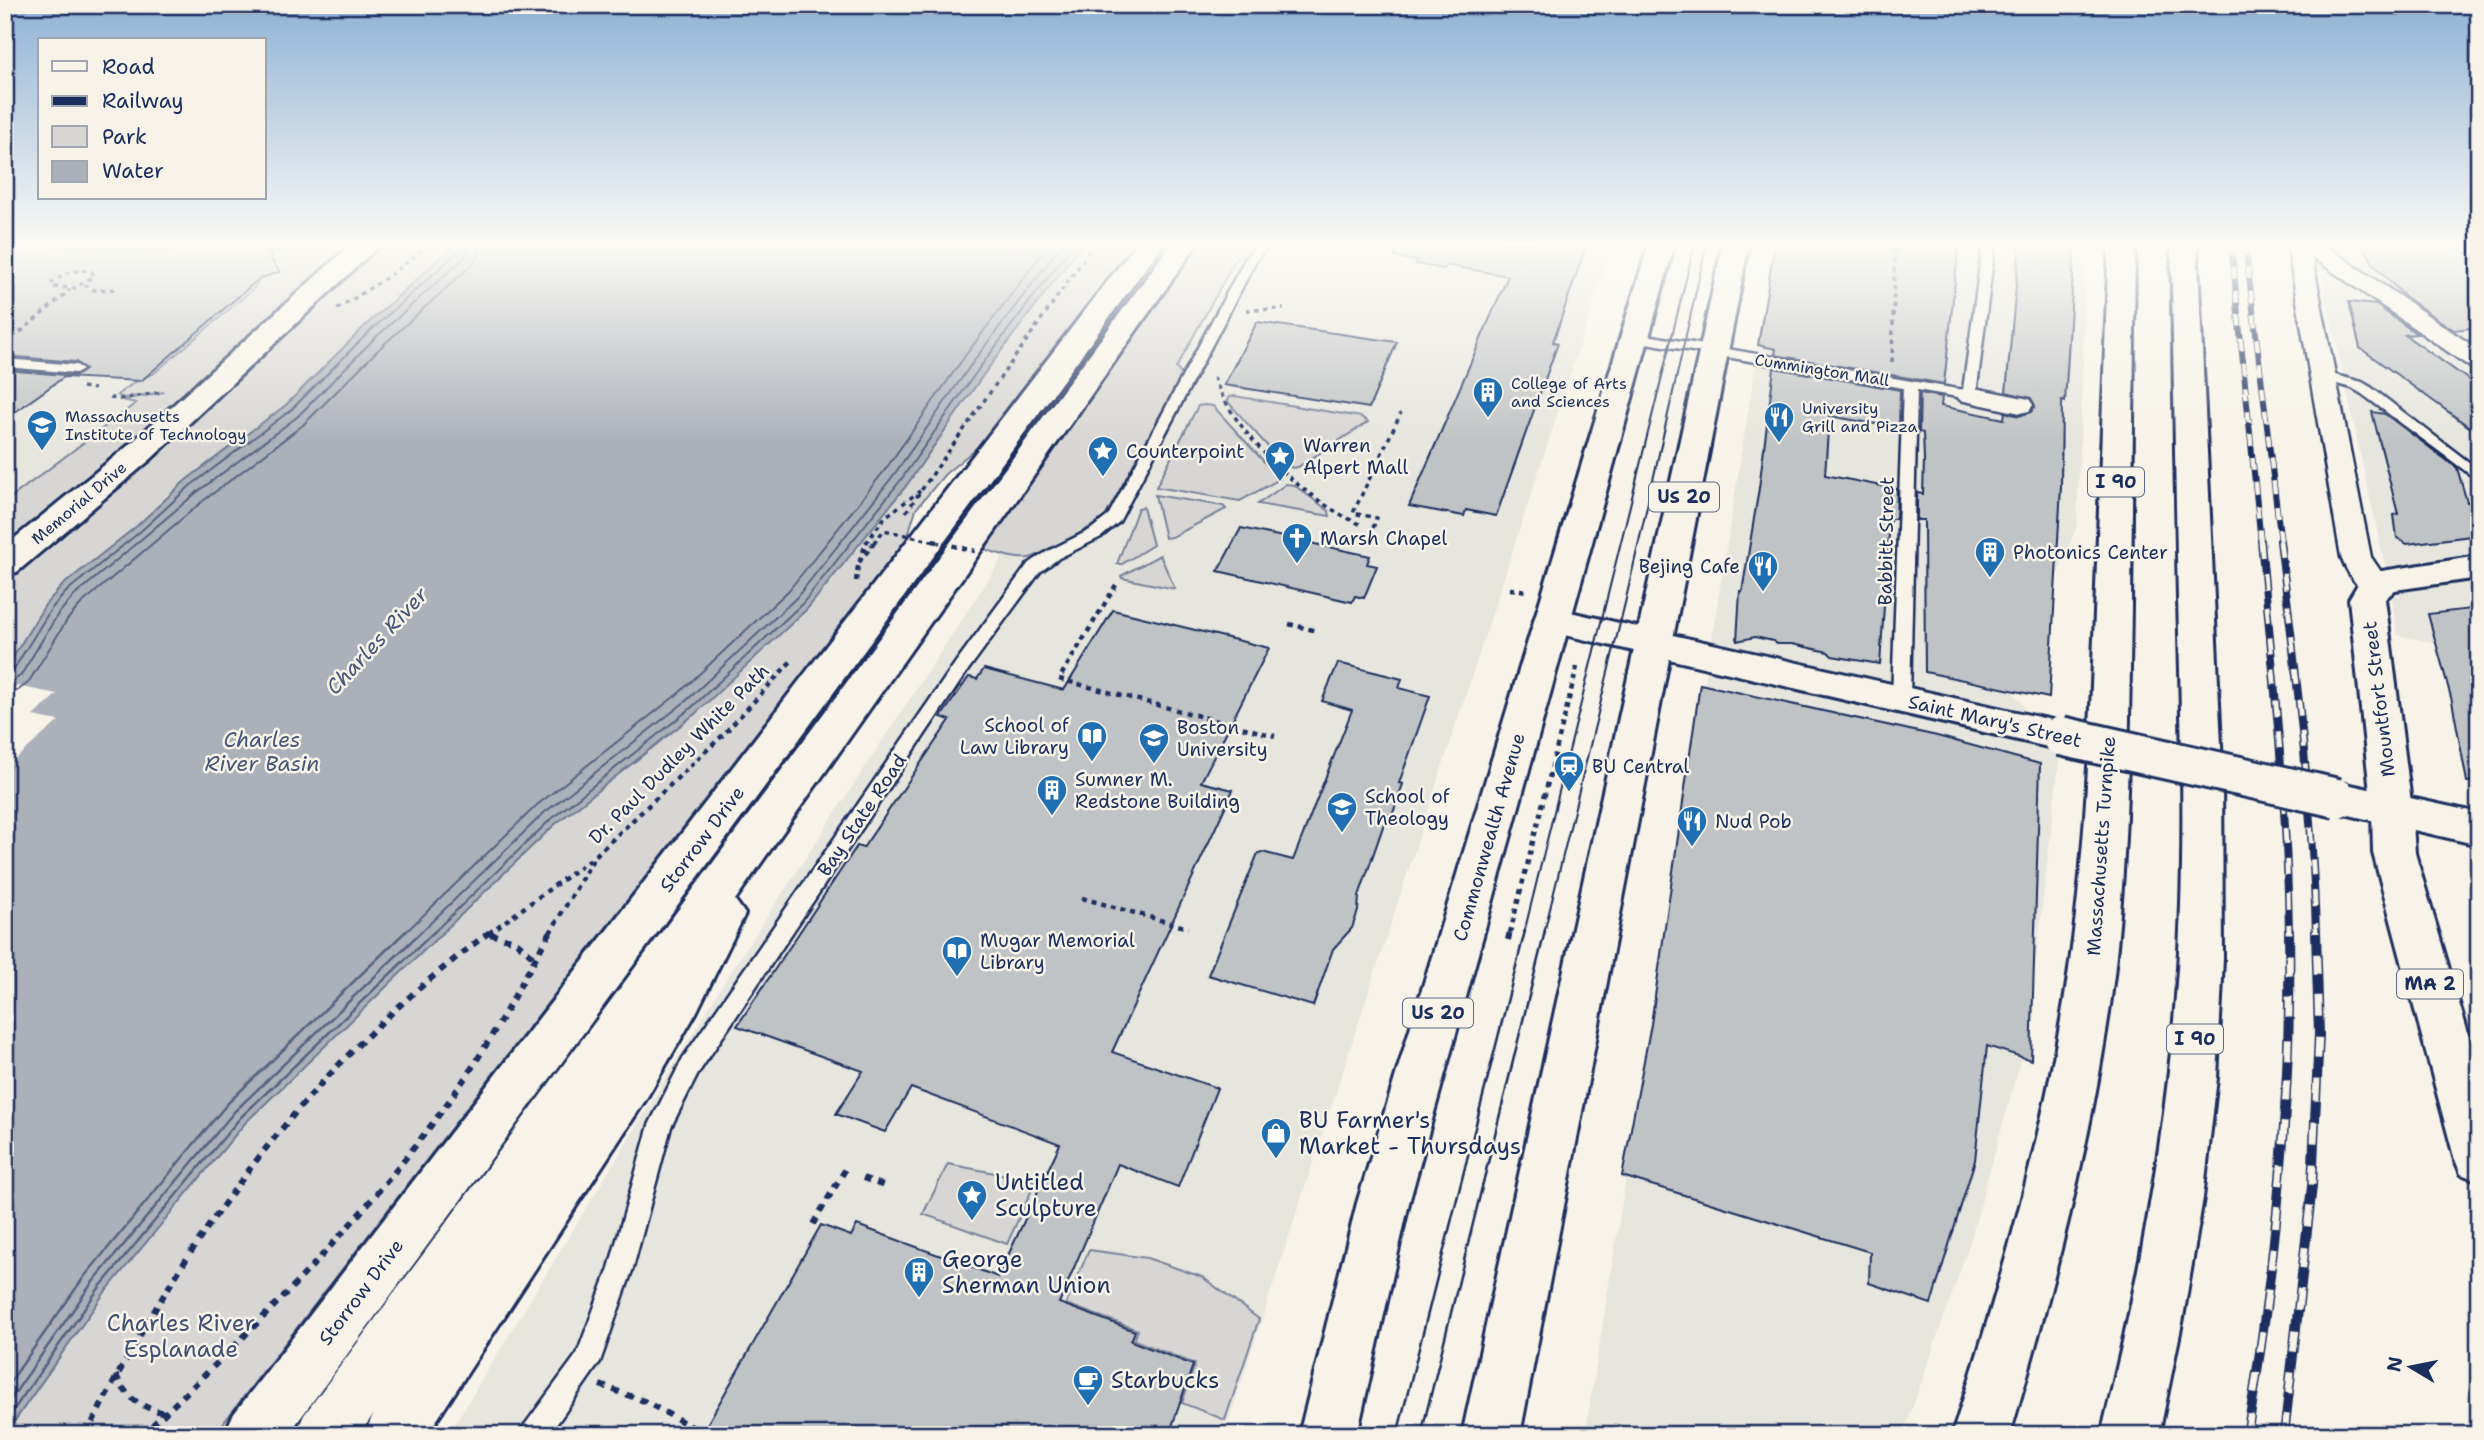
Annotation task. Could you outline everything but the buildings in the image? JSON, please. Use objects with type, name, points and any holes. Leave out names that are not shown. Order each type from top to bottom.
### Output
[{"type":"main road","name":"Memorial Drive","points":[[5,564],[140,452],[295,310]]},
{"type":"main road","name":"Storrow Drive","points":[[253,1435],[1100,310]]},
{"type":"main road","points":[[324,1435],[1137,310]]},
{"type":"main road","name":"Commonwealth Avenue","points":[[1328,1435],[1383,1203],[1543,617],[1642,310]]},
{"type":"main road","name":"US 20","points":[[1490,1435],[1722,310]]},
{"type":"main road","name":"Massachusetts Turnpike","points":[[1981,1435],[2015,1325],[2050,1194],[2090,977],[2104,836],[2110,722],[2120,310]]},
{"type":"main road","name":"I 90","points":[[2130,1435],[2151,1350],[2171,1233],[2187,1111],[2201,962],[2203,841],[2186,310]]},
{"type":"main road","points":[[2375,585],[2390,579],[2479,567]]},
{"type":"main road","name":"Mountfort Street","points":[[2375,585],[2367,599],[2396,863],[2472,1114],[2479,1157]]},
{"type":"main road","name":"Saint Mary's Street","points":[[1543,617],[2479,829]]},
{"type":"main road","points":[[393,1435],[648,1052],[680,999],[778,807]]},
{"type":"street","points":[[2311,310],[2356,557],[2360,567],[2375,585]]},
{"type":"street","points":[[2404,310],[2479,362]]},
{"type":"street","name":"Cummington Mall","points":[[1969,395],[2020,405]]},
{"type":"lane","name":"Bay State Road","points":[[533,1435],[587,1362],[621,1268],[660,1125],[691,1065],[962,666],[1034,568],[1046,557],[1093,536],[1114,519],[1224,310]]},
{"type":"lane","points":[[1969,395],[1980,310]]},
{"type":"lane","name":"Cummington Mall","points":[[1634,337],[1969,395]]},
{"type":"lane","points":[[5,363],[76,369]]},
{"type":"lane","points":[[2323,376],[2357,385],[2367,391],[2479,477]]},
{"type":"lane","name":"Babbitt Street","points":[[1901,699],[1910,384]]},
{"type":"path","points":[[5,342],[33,325],[45,310]]},
{"type":"path","points":[[327,314],[333,310]]},
{"type":"path","points":[[902,518],[1048,310]]},
{"type":"path","points":[[1241,311],[1246,310]]},
{"type":"path","points":[[1891,370],[1893,310]]},
{"type":"path","points":[[1214,365],[1214,376],[1230,411],[1250,433],[1292,477],[1348,522],[1362,526]]},
{"type":"path","points":[[110,398],[120,400],[170,391]]},
{"type":"path","points":[[1373,528],[1377,518],[1353,513],[1401,413]]},
{"type":"path","points":[[856,582],[856,566],[863,545],[894,507],[922,489]]},
{"type":"path","points":[[889,536],[896,527]]},
{"type":"path","points":[[856,566],[884,530],[975,551]]},
{"type":"path","points":[[848,592],[863,573]]},
{"type":"path","points":[[1116,585],[1059,679],[1275,736]]},
{"type":"path","points":[[1507,940],[1543,617]]},
{"type":"path","points":[[1289,624],[1317,631]]},
{"type":"path","name":"Dr. Paul Dudley White Path","points":[[142,1435],[248,1335],[314,1267],[391,1176],[457,1090],[595,856],[722,736],[798,653]]},
{"type":"path","points":[[86,1435],[172,1275],[205,1227],[293,1116],[343,1059],[407,997],[595,856]]},
{"type":"path","points":[[1082,898],[1188,928]]},
{"type":"path","points":[[489,934],[525,944],[534,957]]},
{"type":"path","points":[[814,1224],[845,1170]]},
{"type":"path","points":[[863,1178],[887,1186]]},
{"type":"path","points":[[116,1375],[124,1394],[133,1402],[166,1413]]},
{"type":"path","points":[[596,1383],[643,1401],[702,1433]]},
{"type":"shaded area","points":[[5,310],[254,310],[152,398],[5,506]]},
{"type":"shaded area","name":"Boston University","points":[[1169,310],[1591,310],[1224,1435],[448,1435],[728,976]]},
{"type":"shaded area","points":[[1764,310],[2085,310],[2077,526],[2011,690],[2060,752],[2027,1037],[1969,1245],[1903,1435],[1585,1435]]},
{"type":"shaded area","points":[[2329,310],[2479,310],[2479,652],[2397,635],[2392,597]]},
{"type":"green space","points":[[228,310],[383,310],[286,405],[185,481],[137,526],[63,585],[45,605],[5,670],[5,502],[136,403],[122,400],[164,392],[123,398],[117,395],[153,374]]},
{"type":"green space","name":"Charles River Esplanade","points":[[1032,310],[1086,310],[1025,392],[979,446],[945,474],[916,509],[907,538],[214,1435],[5,1435],[105,1292],[245,1123],[554,825],[696,713],[906,486]]},
{"type":"green space","points":[[1149,310],[1208,310],[1176,368],[1182,375],[1106,515],[1068,540],[1029,558],[1010,557],[980,548]]},
{"type":"green space","points":[[1229,397],[1361,417],[1368,422],[1298,467],[1292,468],[1270,449],[1228,402]]},
{"type":"green space","points":[[1198,406],[1213,406],[1280,479],[1240,501],[1156,487]]},
{"type":"green space","points":[[1286,484],[1294,485],[1329,511],[1330,516],[1258,504]]},
{"type":"green space","points":[[1155,495],[1223,506],[1226,509],[1172,537],[1165,538]]},
{"type":"green space","points":[[1143,507],[1153,545],[1122,564],[1117,564],[1138,508]]},
{"type":"green space","points":[[1160,555],[1175,589],[1122,578],[1121,576]]},
{"type":"green space","points":[[948,1164],[1036,1181],[1007,1244],[923,1214]]},
{"type":"green space","points":[[1089,1250],[1147,1258],[1202,1277],[1259,1319],[1225,1420],[1182,1403],[1195,1364],[1134,1340],[1138,1330],[1066,1304]]},
{"type":"water","name":"Charles River Basin","points":[[383,310],[1032,310],[906,486],[808,608],[696,713],[554,825],[245,1123],[105,1292],[5,1434],[5,670],[45,605],[63,585],[137,526],[185,481],[286,405]]},
{"type":"pier","points":[[16,663],[12,685],[57,694],[33,716],[59,721],[5,768],[5,670]]},
{"type":"tram line","points":[[1524,933],[1678,310]]},
{"type":"tram line","points":[[1544,933],[1625,603],[1692,310]]},
{"type":"tram line","points":[[1397,1435],[1525,931]]},
{"type":"tram line","points":[[1421,1435],[1545,931]]},
{"type":"railway","points":[[2238,310],[2261,543]]},
{"type":"railway","points":[[2253,310],[2281,543]]},
{"type":"railway","points":[[2261,541],[2275,688],[2289,933]]},
{"type":"railway","points":[[2280,541],[2307,785],[2316,933]]},
{"type":"railway","points":[[2284,1435],[2312,1186],[2319,1034],[2316,931]]},
{"type":"railway","points":[[2247,1435],[2266,1310],[2280,1184],[2288,1057],[2289,933]]},
{"type":"place","name":"College of Arts and Sciences","points":[[1488,419]]},
{"type":"place","name":"University Grill and Pizza","points":[[1779,444]]},
{"type":"place","name":"Massachusetts Institute of Technology","points":[[42,452]]},
{"type":"place","name":"Counterpoint","points":[[1103,478]]},
{"type":"place","name":"Warren Alpert Mall","points":[[1280,483]]},
{"type":"place","name":"Marsh Chapel","points":[[1297,565]]},
{"type":"place","name":"Photonics Center","points":[[1990,579]]},
{"type":"place","name":"Bejing Cafe","points":[[1763,593]]},
{"type":"place","name":"School of Law Library","points":[[1092,763]]},
{"type":"place","name":"Boston University","points":[[1154,765]]},
{"type":"place","name":"BU Central","points":[[1569,793]]},
{"type":"place","name":"Sumner M. Redstone Building","points":[[1052,817]]},
{"type":"place","name":"School of Theology","points":[[1342,834]]},
{"type":"place","name":"Nud Pob","points":[[1692,848]]},
{"type":"place","name":"Mugar Memorial Library","points":[[957,978]]},
{"type":"place","name":"BU Farmer's Market - Thursdays","points":[[1276,1160]]},
{"type":"place","name":"Untitled Sculpture","points":[[972,1222]]},
{"type":"place","name":"George Sherman Union","points":[[919,1299]]},
{"type":"place","name":"Starbucks","points":[[1088,1407]]},
{"type":"water label","name":"Charles River","points":[[377,641]]}]
